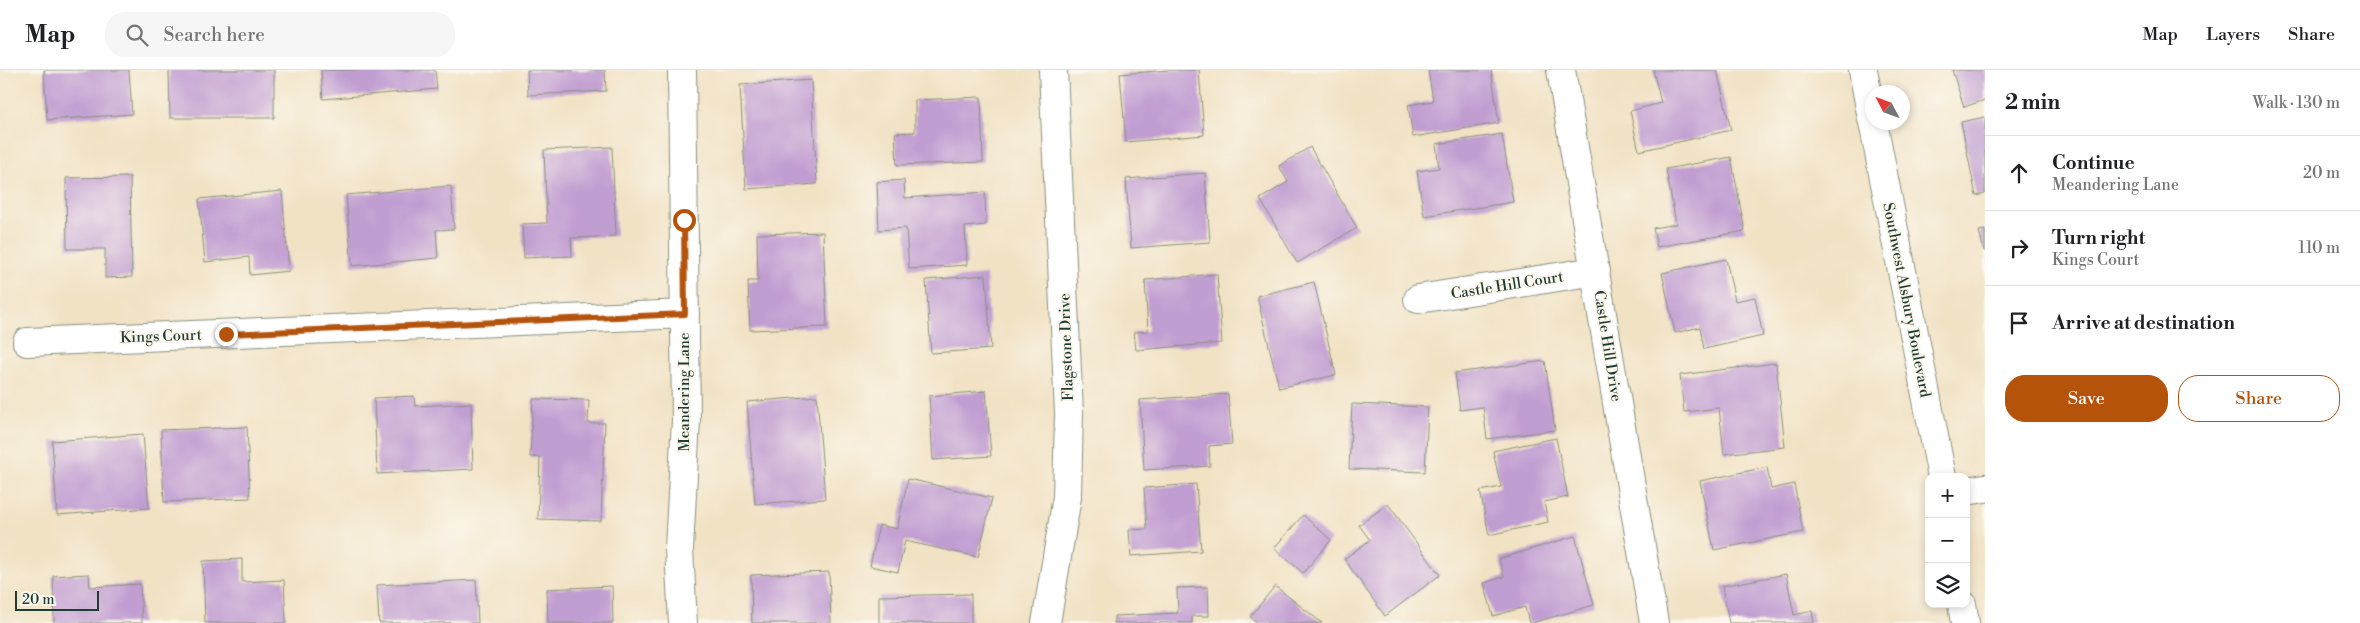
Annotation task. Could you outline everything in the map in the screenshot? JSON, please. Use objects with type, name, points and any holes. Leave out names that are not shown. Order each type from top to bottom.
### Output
[{"type":"street","name":"Meandering Lane","points":[[682,70],[686,420],[679,549],[684,623]]},
{"type":"street","name":"Flagstone Drive","points":[[1046,623],[1067,497],[1069,413],[1053,70]]},
{"type":"street","name":"Castle Hill Drive","points":[[1562,70],[1654,623]]},
{"type":"street","name":"Southwest Alsbury Boulevard","points":[[1864,70],[1867,85]]},
{"type":"street","name":"Southwest Alsbury Boulevard","points":[[1875,130],[1941,473]]},
{"type":"street","name":"Castle Hill Court","points":[[1418,300],[1596,271]]},
{"type":"street","name":"Kings Court","points":[[27,342],[685,314]]},
{"type":"street","points":[[1970,490],[1985,488]]},
{"type":"street","points":[[1962,608],[1964,623]]},
{"type":"building","points":[[44,70],[129,70],[132,114],[47,120]]},
{"type":"building","points":[[169,70],[274,70],[274,118],[170,118]]},
{"type":"building","points":[[321,70],[435,70],[437,89],[323,99]]},
{"type":"building","points":[[527,70],[605,70],[606,91],[528,95]]},
{"type":"building","points":[[1169,70],[1199,70],[1204,135],[1126,142],[1120,74]]},
{"type":"building","points":[[1428,70],[1491,70],[1499,123],[1413,137],[1408,105],[1433,101]]},
{"type":"building","points":[[1653,70],[1717,70],[1731,130],[1639,151],[1630,111],[1661,103]]},
{"type":"building","points":[[1952,70],[1985,70],[1985,100],[1964,107]]},
{"type":"building","points":[[811,80],[817,184],[746,189],[740,85]]},
{"type":"building","points":[[981,97],[983,162],[897,165],[895,133],[915,132],[915,100]]},
{"type":"building","points":[[1985,117],[1985,194],[1976,196],[1961,122]]},
{"type":"building","points":[[1502,134],[1513,202],[1424,216],[1417,171],[1439,168],[1436,144]]},
{"type":"building","points":[[612,147],[616,236],[571,238],[572,256],[524,258],[522,224],[547,223],[544,150]]},
{"type":"building","points":[[1310,147],[1357,228],[1297,263],[1260,199],[1288,182],[1279,166]]},
{"type":"building","points":[[1731,157],[1745,231],[1657,247],[1653,228],[1676,224],[1666,169]]},
{"type":"building","points":[[1205,173],[1210,242],[1131,248],[1126,179]]},
{"type":"building","points":[[130,177],[132,277],[105,278],[105,249],[67,249],[66,178]]},
{"type":"building","points":[[904,180],[905,198],[985,192],[986,225],[965,227],[967,265],[909,269],[906,228],[879,230],[877,182]]},
{"type":"building","points":[[451,186],[454,229],[436,230],[438,258],[352,266],[346,195]]},
{"type":"building","points":[[282,191],[289,271],[250,275],[249,257],[205,262],[199,199]]},
{"type":"building","points":[[1985,230],[1985,251],[1984,251],[1979,231]]},
{"type":"building","points":[[823,232],[827,327],[750,330],[748,281],[758,281],[757,234]]},
{"type":"building","points":[[1726,259],[1735,301],[1755,297],[1763,336],[1704,349],[1700,327],[1675,333],[1662,273]]},
{"type":"building","points":[[1217,274],[1222,343],[1136,350],[1134,332],[1148,331],[1145,280]]},
{"type":"building","points":[[986,275],[991,349],[931,353],[926,280]]},
{"type":"building","points":[[1314,282],[1336,375],[1279,388],[1257,296]]},
{"type":"building","points":[[1545,361],[1555,430],[1487,439],[1483,407],[1460,410],[1455,373]]},
{"type":"building","points":[[1776,363],[1785,447],[1724,454],[1719,408],[1684,412],[1680,375]]},
{"type":"building","points":[[986,391],[991,456],[933,460],[929,396]]},
{"type":"building","points":[[1228,394],[1232,444],[1209,446],[1210,466],[1144,470],[1140,400]]},
{"type":"building","points":[[414,396],[415,406],[471,403],[473,469],[377,474],[374,398]]},
{"type":"building","points":[[817,396],[825,499],[755,504],[747,402]]},
{"type":"building","points":[[533,399],[589,400],[588,423],[605,423],[601,521],[538,519],[540,457],[530,457]]},
{"type":"building","points":[[1352,404],[1428,407],[1425,472],[1349,469]]},
{"type":"building","points":[[247,427],[250,498],[164,502],[161,430]]},
{"type":"building","points":[[143,434],[149,508],[57,515],[52,441]]},
{"type":"building","points":[[1556,438],[1568,497],[1544,502],[1548,522],[1489,535],[1480,491],[1501,487],[1493,451]]},
{"type":"building","points":[[1767,467],[1771,489],[1794,484],[1803,532],[1714,550],[1700,481]]},
{"type":"building","points":[[908,479],[992,498],[978,557],[905,541],[898,572],[870,566],[879,525],[897,529]]},
{"type":"building","points":[[1196,484],[1201,551],[1131,556],[1129,530],[1147,529],[1144,488]]},
{"type":"building","points":[[1388,504],[1440,575],[1385,616],[1344,559],[1370,540],[1359,525]]},
{"type":"building","points":[[1303,515],[1331,540],[1303,573],[1274,548]]},
{"type":"building","points":[[1575,536],[1594,605],[1532,623],[1529,623],[1525,607],[1493,616],[1484,583],[1504,577],[1499,559]]},
{"type":"building","points":[[242,559],[242,582],[284,580],[286,623],[205,623],[203,561]]},
{"type":"building","points":[[829,572],[831,623],[752,623],[751,575]]},
{"type":"building","points":[[89,574],[90,587],[140,584],[142,623],[54,623],[53,576]]},
{"type":"building","points":[[1786,574],[1794,615],[1812,611],[1814,623],[1729,623],[1722,586]]},
{"type":"building","points":[[476,580],[478,623],[379,623],[377,585]]},
{"type":"building","points":[[612,586],[613,623],[548,623],[547,589]]},
{"type":"building","points":[[1275,586],[1322,623],[1258,623],[1250,617]]},
{"type":"building","points":[[1208,587],[1209,616],[1192,616],[1192,623],[1114,623],[1114,616],[1178,613],[1177,588]]},
{"type":"building","points":[[971,594],[971,623],[879,623],[879,596]]},
{"type":"route","points":[[226,334],[685,314],[684,220]]}]
